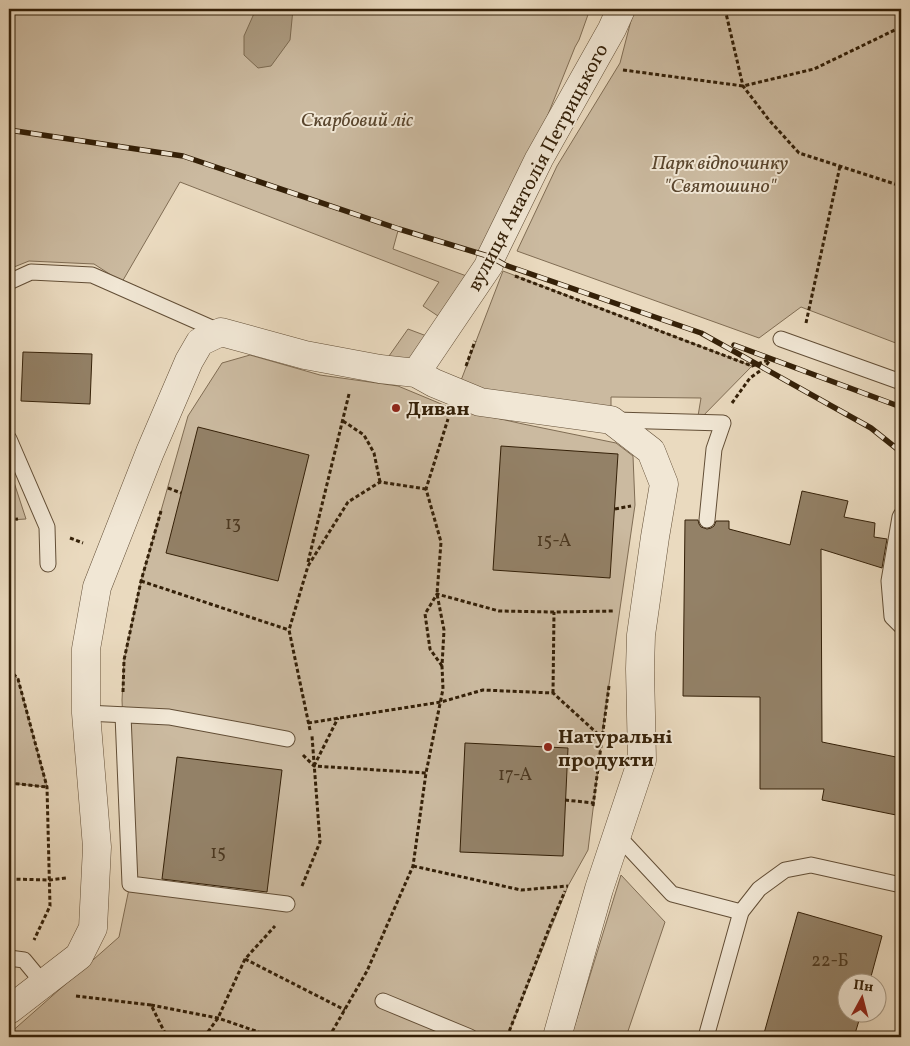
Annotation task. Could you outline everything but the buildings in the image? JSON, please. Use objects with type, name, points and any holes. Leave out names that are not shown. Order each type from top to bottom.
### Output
[{"type":"street","name":"вулиця Анатолія Петрицького","points":[[416,373],[489,265],[491,257],[539,158],[621,9]]},
{"type":"street","points":[[9,1010],[79,956],[93,928],[97,847],[86,713],[86,648],[97,587],[150,452],[189,361],[200,342],[221,332],[305,355],[380,369],[416,373],[434,383],[480,402],[611,420],[651,451],[664,484],[641,635],[642,760],[599,890],[557,1037]]},
{"type":"lane","points":[[9,282],[31,272],[92,275],[221,332]]},
{"type":"lane","points":[[781,339],[901,382]]},
{"type":"lane","points":[[611,420],[723,423],[714,449],[708,520]]},
{"type":"lane","points":[[9,438],[47,527],[48,564]]},
{"type":"lane","points":[[901,514],[889,581],[892,617],[901,626]]},
{"type":"lane","points":[[86,713],[169,717],[287,739]]},
{"type":"lane","points":[[123,715],[130,884],[287,904]]},
{"type":"lane","points":[[617,835],[672,894],[741,912]]},
{"type":"lane","points":[[706,1037],[741,912],[759,889],[785,870],[811,865],[901,885]]},
{"type":"lane","points":[[16,959],[43,983]]},
{"type":"lane","points":[[383,1001],[470,1037]]},
{"type":"path","points":[[725,9],[743,86],[769,120],[799,153],[901,186]]},
{"type":"path","points":[[620,70],[743,86],[814,69],[901,27]]},
{"type":"path","points":[[801,346],[840,166]]},
{"type":"path","points":[[489,265],[752,366],[771,359]]},
{"type":"path","points":[[723,423],[730,406],[750,378],[764,368],[771,359],[781,339]]},
{"type":"path","points":[[308,566],[351,388]]},
{"type":"path","points":[[329,1037],[367,971],[413,866],[426,773],[443,689],[444,630],[437,594],[441,542],[426,489],[456,392]]},
{"type":"path","points":[[343,421],[364,434],[374,453],[380,482]]},
{"type":"path","points":[[170,479],[168,488],[181,492]]},
{"type":"path","points":[[615,509],[635,505]]},
{"type":"path","points":[[123,715],[124,660],[141,581],[162,507]]},
{"type":"path","points":[[141,581],[289,630]]},
{"type":"path","points":[[437,594],[499,610],[554,612],[620,611]]},
{"type":"path","points":[[437,594],[425,614],[430,649],[442,666]]},
{"type":"path","points":[[553,693],[554,612]]},
{"type":"path","points":[[9,669],[18,679],[47,787],[50,880],[50,906],[16,959]]},
{"type":"path","points":[[593,813],[609,684]]},
{"type":"path","points":[[308,722],[441,702],[483,690],[553,693],[599,735]]},
{"type":"path","points":[[338,718],[314,766],[426,773]]},
{"type":"path","points":[[9,783],[47,787]]},
{"type":"path","points":[[565,800],[594,803]]},
{"type":"path","points":[[413,866],[521,890],[568,886]]},
{"type":"path","points":[[10,879],[50,880],[96,876]]},
{"type":"path","points":[[506,1037],[550,926],[572,879]]},
{"type":"path","points":[[245,959],[345,1010]]},
{"type":"path","points":[[75,995],[151,1005],[218,1018],[273,1037]]},
{"type":"path","points":[[151,1005],[166,1037]]},
{"type":"green space","name":"Скарбовий ліс","points":[[9,9],[590,9],[491,257],[399,227],[393,249],[472,278],[447,315],[438,316],[423,306],[439,282],[180,182],[122,282],[94,264],[29,261],[9,269]]},
{"type":"green space","name":"Парк відпочинку \"Святошино\"","points":[[634,9],[901,9],[901,345],[801,307],[759,338],[517,251],[557,166],[620,63]]},
{"type":"green space","points":[[503,271],[752,366],[697,422],[701,398],[611,397],[611,411],[480,395],[460,383]]},
{"type":"green space","points":[[408,329],[432,338],[406,362],[389,356]]},
{"type":"green space","points":[[250,355],[320,375],[398,386],[451,408],[616,443],[633,456],[635,505],[605,712],[588,850],[568,886],[507,1037],[9,1037],[9,1034],[119,937],[130,884],[122,700],[124,660],[141,581],[188,416],[222,363]]},
{"type":"green space","points":[[9,467],[26,519],[9,520]]},
{"type":"green space","points":[[9,669],[18,679],[47,787],[9,783]]},
{"type":"green space","points":[[621,875],[665,922],[626,1037],[571,1037]]},
{"type":"shaded area","points":[[256,9],[293,9],[290,40],[271,66],[258,68],[244,55],[244,36]]},
{"type":"railway","points":[[9,130],[183,156],[399,229],[491,257],[505,265],[701,333],[871,428],[901,452]]},
{"type":"railway","points":[[734,345],[901,407]]},
{"type":"place","name":"Диван","points":[[396,408]]},
{"type":"place","name":"Натуральні продукти","points":[[548,747]]}]
